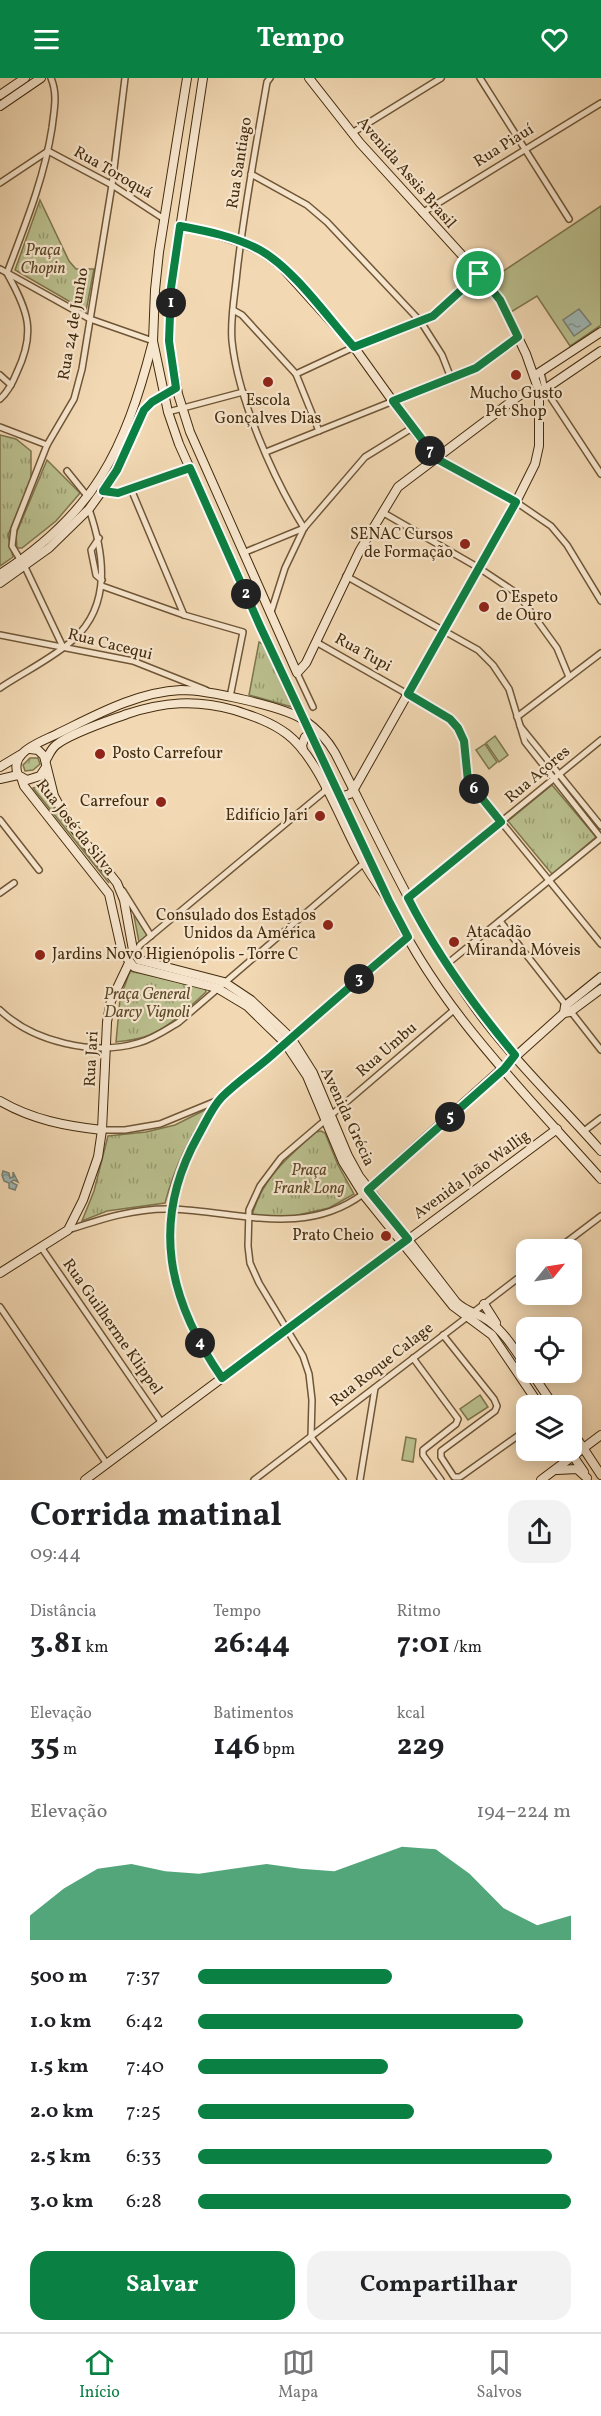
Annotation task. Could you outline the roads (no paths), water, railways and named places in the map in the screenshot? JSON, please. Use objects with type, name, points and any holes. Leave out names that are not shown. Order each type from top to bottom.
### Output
[{"type":"main road","points":[[0,95],[25,78]]},
{"type":"main road","points":[[187,78],[154,290],[153,341],[164,395],[168,412],[190,468],[367,860]]},
{"type":"main road","points":[[203,78],[171,288],[169,341],[176,388],[181,409],[297,673],[306,663],[346,576],[401,483],[437,459],[520,395],[542,390],[601,351]]},
{"type":"main road","name":"Avenida Assis Brasil","points":[[309,78],[352,133],[500,300],[538,375],[542,390],[539,446],[535,464],[516,502],[354,789]]},
{"type":"main road","points":[[0,106],[36,79]]},
{"type":"main road","points":[[180,226],[206,231],[240,242],[261,251],[280,265],[354,347],[437,459]]},
{"type":"main road","points":[[538,375],[601,332]]},
{"type":"main road","points":[[0,583],[89,509],[135,409],[153,341]]},
{"type":"main road","points":[[35,554],[88,497],[117,470],[144,410],[176,388]]},
{"type":"main road","points":[[0,574],[23,564]]},
{"type":"main road","points":[[0,767],[30,748],[109,709],[151,694],[180,690],[210,692],[302,719],[323,735],[335,753],[408,898],[447,964],[480,1013],[601,1151]]},
{"type":"main road","points":[[0,779],[19,776],[27,780],[36,778],[43,773],[56,745],[106,722],[153,706],[183,702],[212,704],[259,717],[289,735],[304,752],[367,860],[408,937],[455,1009],[504,1069],[601,1179]]},
{"type":"main road","points":[[304,752],[302,745],[308,734],[316,732],[323,735]]},
{"type":"main road","points":[[30,748],[41,753],[46,764]]},
{"type":"main road","points":[[19,776],[16,766],[22,754]]},
{"type":"main road","name":"Rua José da Silva","points":[[46,764],[59,806],[117,883],[124,900],[135,953]]},
{"type":"main road","name":"Rua José da Silva","points":[[19,776],[24,786],[109,894],[122,952],[129,963]]},
{"type":"main road","points":[[326,790],[340,797],[350,794],[354,789]]},
{"type":"main road","points":[[118,983],[123,965],[122,952]]},
{"type":"main road","name":"Avenida Grécia","points":[[135,953],[142,962],[224,982],[251,1000],[288,1041],[365,1192],[456,1302],[492,1335],[533,1395]]},
{"type":"main road","name":"Avenida Grécia","points":[[129,963],[140,970],[217,988],[247,1006],[288,1041]]},
{"type":"main road","name":"Rua Jari","points":[[68,1230],[91,1180],[98,1157],[102,1130],[108,1016],[118,983],[129,963]]},
{"type":"main road","points":[[365,1192],[504,1069],[515,1055],[601,977]]},
{"type":"main road","points":[[566,1011],[601,989]]},
{"type":"main road","points":[[0,1101],[28,1115],[60,1126],[102,1130]]},
{"type":"main road","name":"Avenida João Wallig","points":[[86,1480],[557,1129]]},
{"type":"main road","points":[[0,1273],[68,1230]]},
{"type":"main road","points":[[484,1304],[502,1332]]},
{"type":"main road","name":"Avenida Grécia","points":[[468,1315],[484,1317],[502,1332],[516,1352]]},
{"type":"main road","points":[[584,1448],[601,1435]]},
{"type":"main road","points":[[582,1445],[601,1475]]},
{"type":"main road","points":[[541,1480],[563,1461]]},
{"type":"main road","points":[[576,1461],[588,1479]]},
{"type":"main road","points":[[552,1471],[577,1469],[588,1479]]},
{"type":"street","points":[[7,273],[40,187],[48,152],[56,97],[51,78]]},
{"type":"street","name":"Rua 24 de Junho","points":[[63,647],[12,546],[14,529],[47,445],[74,399],[82,369],[112,185],[125,78]]},
{"type":"street","points":[[352,133],[441,78]]},
{"type":"street","points":[[480,78],[569,219]]},
{"type":"street","name":"Rua Santiago","points":[[267,80],[240,242],[232,340],[243,392],[266,452],[304,528]]},
{"type":"street","name":"Rua Piauí","points":[[422,213],[601,103]]},
{"type":"street","points":[[0,183],[48,152]]},
{"type":"street","name":"Rua Toroquá","points":[[48,152],[112,185],[164,219]]},
{"type":"street","points":[[251,174],[307,205],[327,222],[421,322],[442,355],[451,378]]},
{"type":"street","points":[[0,269],[90,319],[153,341]]},
{"type":"street","points":[[0,399],[11,385],[28,345],[27,321],[19,294],[7,273]]},
{"type":"street","points":[[296,374],[354,347],[433,316],[479,274]]},
{"type":"street","points":[[233,310],[242,315],[296,374],[319,430]]},
{"type":"street","points":[[266,452],[476,368],[518,337]]},
{"type":"street","points":[[0,375],[11,385]]},
{"type":"street","points":[[542,390],[601,474]]},
{"type":"street","points":[[168,412],[243,392]]},
{"type":"street","points":[[0,427],[47,445]]},
{"type":"street","points":[[270,614],[285,568],[304,528],[365,457],[412,428]]},
{"type":"street","points":[[437,459],[516,502],[555,530],[567,545],[601,602]]},
{"type":"street","points":[[99,488],[112,493],[131,489],[190,468]]},
{"type":"street","points":[[68,471],[88,497]]},
{"type":"street","points":[[131,489],[184,615]]},
{"type":"street","points":[[0,688],[76,637],[94,613],[102,583],[99,538],[89,509]]},
{"type":"street","points":[[382,512],[512,589],[523,600],[557,648],[568,677]]},
{"type":"street","points":[[243,553],[304,528]]},
{"type":"street","points":[[346,576],[478,650],[493,665],[509,689],[519,724],[601,838],[447,964]]},
{"type":"street","points":[[102,583],[184,615],[243,632],[230,697]]},
{"type":"street","name":"Rua Cacequi","points":[[0,635],[133,661],[210,692]]},
{"type":"street","name":"Rua Tupi","points":[[316,642],[450,719],[458,728],[464,741],[468,781],[601,944]]},
{"type":"street","points":[[517,717],[601,653]]},
{"type":"street","points":[[297,673],[314,707]]},
{"type":"street","name":"Rua Açores","points":[[408,898],[601,740]]},
{"type":"street","points":[[556,777],[601,826]]},
{"type":"street","name":"Rua Jari","points":[[129,963],[151,936],[326,790]]},
{"type":"street","points":[[0,820],[39,870]]},
{"type":"street","points":[[0,1010],[9,1018],[37,1034],[75,1044],[105,1048],[140,1043],[179,1022],[367,860]]},
{"type":"street","points":[[0,893],[14,883]]},
{"type":"street","name":"Rua José da Silva","points":[[117,883],[151,936]]},
{"type":"street","points":[[500,921],[566,1011],[601,1050]]},
{"type":"street","points":[[102,1130],[125,1130],[160,1124],[220,1099],[408,937]]},
{"type":"street","name":"Rua Umbu","points":[[312,1437],[309,1374],[300,1349],[253,1271],[248,1246],[248,1218],[253,1200],[271,1170],[289,1151],[455,1009]]},
{"type":"street","points":[[220,1099],[188,1155],[171,1209],[171,1256],[174,1280],[181,1303],[201,1346],[222,1378]]},
{"type":"street","points":[[584,1131],[601,1118]]},
{"type":"street","points":[[68,1230],[129,1212],[171,1209],[248,1218],[292,1220],[320,1215],[345,1206],[365,1192]]},
{"type":"street","points":[[571,1239],[601,1216]]},
{"type":"street","name":"Rua Guilherme Klippel","points":[[41,1247],[162,1422]]},
{"type":"street","name":"Rua Roque Calage","points":[[254,1480],[375,1388],[415,1361],[443,1335],[516,1280]]},
{"type":"street","points":[[0,1307],[107,1464]]},
{"type":"street","points":[[443,1335],[494,1399],[497,1406],[495,1411],[441,1451],[441,1457],[454,1477],[460,1477],[516,1437]]},
{"type":"street","points":[[415,1361],[458,1419],[456,1424],[423,1450],[423,1455],[441,1480]]},
{"type":"street","points":[[360,1480],[375,1388]]},
{"type":"street","points":[[312,1437],[344,1480]]},
{"type":"water","points":[[579,309],[591,324],[574,336],[563,320]]},
{"type":"water","points":[[3,1171],[9,1173],[10,1178],[13,1177],[13,1172],[18,1182],[14,1180],[11,1182],[17,1185],[15,1190],[9,1188],[9,1183],[4,1181]]},
{"type":"place","name":"Mucho Gusto Pet Shop","points":[[516,375]]},
{"type":"place","name":"Escola Gonçalves Dias","points":[[268,382]]},
{"type":"place","name":"SENAC Cursos de Formação","points":[[465,544]]},
{"type":"place","name":"O Espeto de Ouro","points":[[484,607]]},
{"type":"place","name":"Posto Carrefour","points":[[100,754]]},
{"type":"place","name":"Carrefour","points":[[161,802]]},
{"type":"place","name":"Edifício Jari","points":[[320,816]]},
{"type":"place","name":"Consulado dos Estados Unidos da América","points":[[328,925]]},
{"type":"place","name":"Atacadão Miranda Móveis","points":[[454,942]]},
{"type":"place","name":"Jardins Novo Higienópolis - Torre C","points":[[40,955]]},
{"type":"place","name":"Prato Cheio","points":[[386,1236]]},
{"type":"park label","name":"Praça Chopin","points":[[43,260]]},
{"type":"park label","name":"Praça General Darcy Vignoli","points":[[147,1004]]},
{"type":"park label","name":"Praça Frank Long","points":[[309,1180]]}]
